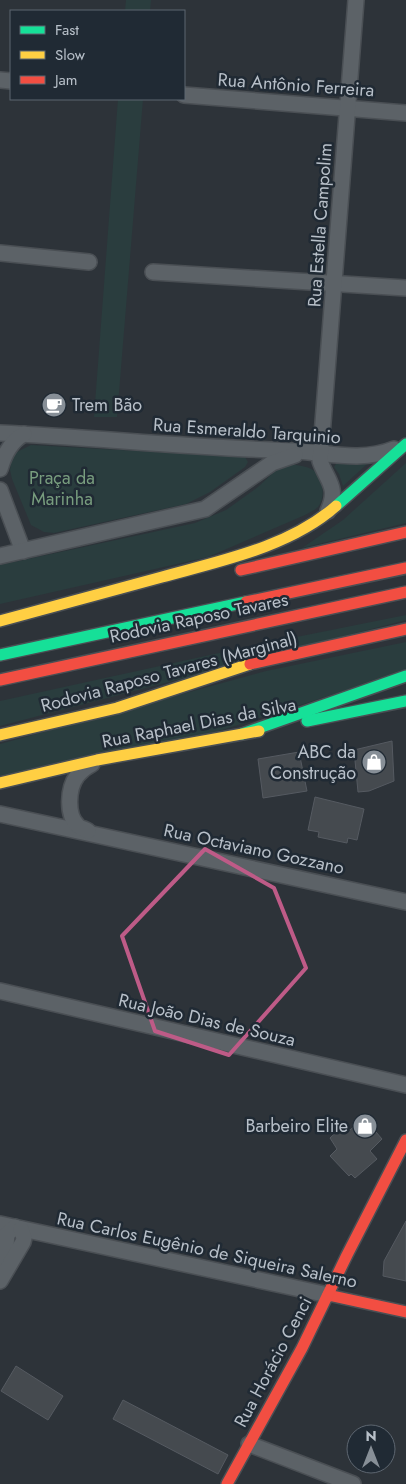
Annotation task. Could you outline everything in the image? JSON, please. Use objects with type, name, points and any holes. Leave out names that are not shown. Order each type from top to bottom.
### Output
[{"type":"main road","points":[[0,621],[245,554],[305,529],[325,516],[406,443]]},
{"type":"main road","points":[[232,573],[406,532]]},
{"type":"main road","name":"Rodovia Raposo Tavares","points":[[0,655],[406,568]]},
{"type":"main road","points":[[0,621],[164,588]]},
{"type":"main road","name":"Rodovia Raposo Tavares","points":[[0,680],[193,636],[406,592]]},
{"type":"main road","name":"Rodovia Raposo Tavares (Marginal)","points":[[0,735],[117,708],[257,662],[406,629]]},
{"type":"main road","points":[[242,734],[406,676]]},
{"type":"main road","name":"Rua Raphael Dias da Silva","points":[[0,782],[98,760],[406,702]]},
{"type":"main road","name":"Rua Horácio Cenci","points":[[227,1484],[302,1348],[406,1140]]},
{"type":"main road","name":"Rua Horácio Cenci","points":[[347,1255],[345,1268],[348,1285],[353,1294],[366,1303]]},
{"type":"main road","name":"Rua Carlos Eugênio de Siqueira Salerno","points":[[328,1295],[406,1312]]},
{"type":"street","name":"Rua Estella Campolim","points":[[321,452],[356,0]]},
{"type":"street","name":"Rua Antônio Ferreira","points":[[185,96],[406,113]]},
{"type":"street","points":[[0,254],[89,262]]},
{"type":"street","points":[[153,272],[406,288]]},
{"type":"street","name":"Rua Esmeraldo Tarquinio","points":[[0,433],[251,450],[321,452],[341,456],[362,456],[392,450],[406,443]]},
{"type":"street","points":[[0,469],[7,451],[16,438],[24,434]]},
{"type":"street","points":[[248,480],[262,460],[261,455],[251,450]]},
{"type":"street","points":[[0,556],[205,509],[272,463],[295,455],[321,452],[320,460],[331,481],[333,494],[325,516]]},
{"type":"street","points":[[0,490],[23,552]]},
{"type":"street","name":"Rua Octaviano Gozzano","points":[[94,833],[78,826],[70,809],[70,797],[78,774],[98,760]]},
{"type":"street","name":"Rua Octaviano Gozzano","points":[[0,814],[406,902]]},
{"type":"street","name":"Rua João Dias de Souza","points":[[0,991],[406,1085]]},
{"type":"street","name":"Rua Carlos Eugênio de Siqueira Salerno","points":[[0,1224],[328,1295]]},
{"type":"street","points":[[2,1276],[23,1242],[24,1238],[18,1228]]},
{"type":"street","points":[[249,1444],[354,1484]]},
{"type":"highlighted area","points":[[205,849],[274,888],[306,968],[229,1055],[155,1031],[122,936]]},
{"type":"green space","points":[[126,0],[151,0],[150,10],[125,10]]},
{"type":"green space","points":[[118,100],[143,100],[117,417],[94,417]]},
{"type":"green space","name":"Praça da Marinha","points":[[31,445],[245,457],[248,462],[245,467],[210,492],[186,504],[54,533],[44,532],[31,525],[12,479],[10,470],[15,453]]},
{"type":"green space","points":[[406,463],[406,523],[302,548],[343,520]]},
{"type":"green space","points":[[287,464],[311,469],[317,473],[321,481],[323,495],[320,504],[305,515],[208,557],[0,604],[0,565],[195,523],[226,510],[258,487],[276,470]]},
{"type":"green space","points":[[336,464],[367,464],[343,486],[339,474],[334,467]]},
{"type":"green space","points":[[406,615],[406,620],[0,726],[0,701],[242,648]]},
{"type":"green space","points":[[406,642],[406,671],[216,732],[0,776],[0,744],[266,671]]},
{"type":"building","name":"ABC da Construção","points":[[392,741],[394,781],[369,791],[358,792],[354,750]]},
{"type":"building","points":[[299,752],[307,791],[263,798],[258,759]]},
{"type":"building","points":[[315,797],[364,809],[357,840],[348,838],[347,843],[318,837],[319,832],[308,830]]},
{"type":"building","points":[[364,1118],[382,1139],[370,1151],[377,1159],[355,1178],[351,1174],[349,1176],[330,1156],[337,1149],[330,1138],[345,1124],[350,1130]]},
{"type":"building","points":[[406,1221],[406,1281],[383,1276],[384,1261]]},
{"type":"building","points":[[16,1366],[63,1396],[48,1420],[1,1391]]},
{"type":"building","points":[[123,1400],[228,1455],[218,1474],[113,1419]]},
{"type":"traffic: fast","points":[[336,506],[406,444]]},
{"type":"traffic: fast","points":[[0,655],[246,602]]},
{"type":"traffic: fast","points":[[242,734],[406,676]]},
{"type":"traffic: fast","points":[[307,721],[406,701]]},
{"type":"traffic: slow","points":[[0,621],[253,551],[298,532],[336,506]]},
{"type":"traffic: slow","points":[[0,735],[117,708],[250,664]]},
{"type":"traffic: slow","points":[[0,783],[97,760],[259,731]]},
{"type":"traffic: jam","points":[[241,570],[406,532]]},
{"type":"traffic: jam","points":[[246,602],[406,568]]},
{"type":"traffic: jam","points":[[0,680],[406,592]]},
{"type":"traffic: jam","points":[[250,664],[406,629]]},
{"type":"traffic: jam","points":[[227,1484],[302,1348],[406,1140]]},
{"type":"traffic: jam","points":[[328,1295],[406,1312]]},
{"type":"place","name":"Trem Bão","points":[[54,405]]},
{"type":"place","name":"ABC da Construção","points":[[374,762]]},
{"type":"place","name":"Barbeiro Elite","points":[[365,1126]]}]
